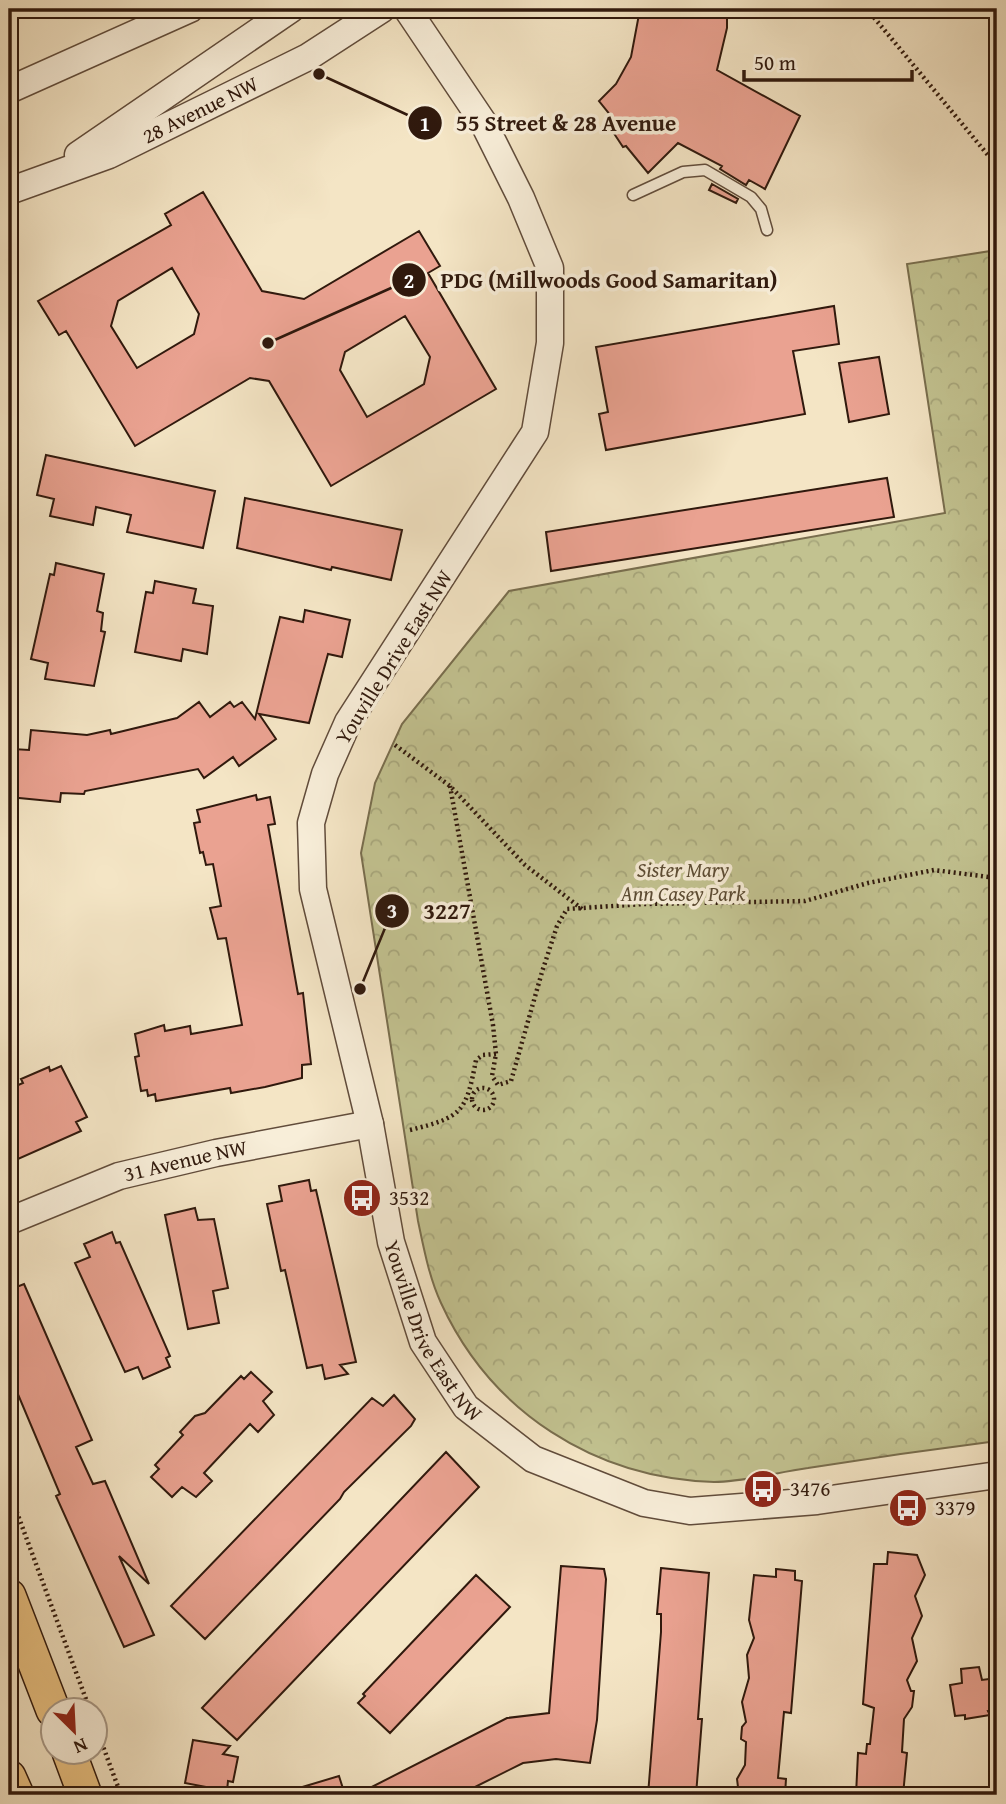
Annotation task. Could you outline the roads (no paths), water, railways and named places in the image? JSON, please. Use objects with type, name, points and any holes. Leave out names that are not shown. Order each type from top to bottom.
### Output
[{"type":"main road","points":[[9,1596],[47,1696]]},
{"type":"main road","points":[[74,1766],[85,1795]]},
{"type":"main road","points":[[9,1777],[16,1795]]},
{"type":"street","points":[[9,90],[190,9]]},
{"type":"street","points":[[39,181],[291,9]]},
{"type":"street","name":"28 Avenue NW","points":[[9,191],[109,155],[308,57],[382,9]]},
{"type":"street","name":"Youville Drive East NW","points":[[407,9],[483,122],[521,198],[550,268],[550,343],[535,432],[348,722],[325,774],[311,823],[313,889],[370,1124],[391,1242],[423,1342],[466,1407],[533,1459],[644,1503],[690,1511],[817,1501],[997,1475]]},
{"type":"street","name":"31 Avenue NW","points":[[9,1221],[119,1176],[216,1153],[370,1124]]},
{"type":"lane","points":[[634,195],[683,172],[705,170],[751,197],[761,209],[767,230]]},
{"type":"place","name":"55 Street & 28 Avenue","points":[[319,74]]},
{"type":"place","name":"PDG (Millwoods Good Samaritan)","points":[[268,343]]},
{"type":"place","name":"3227","points":[[360,989]]},
{"type":"place","name":"3532","points":[[362,1198]]},
{"type":"place","name":"3476","points":[[763,1489]]},
{"type":"place","name":"3379","points":[[908,1508]]},
{"type":"park label","name":"Sister Mary Ann Casey Park","points":[[683,882]]}]
